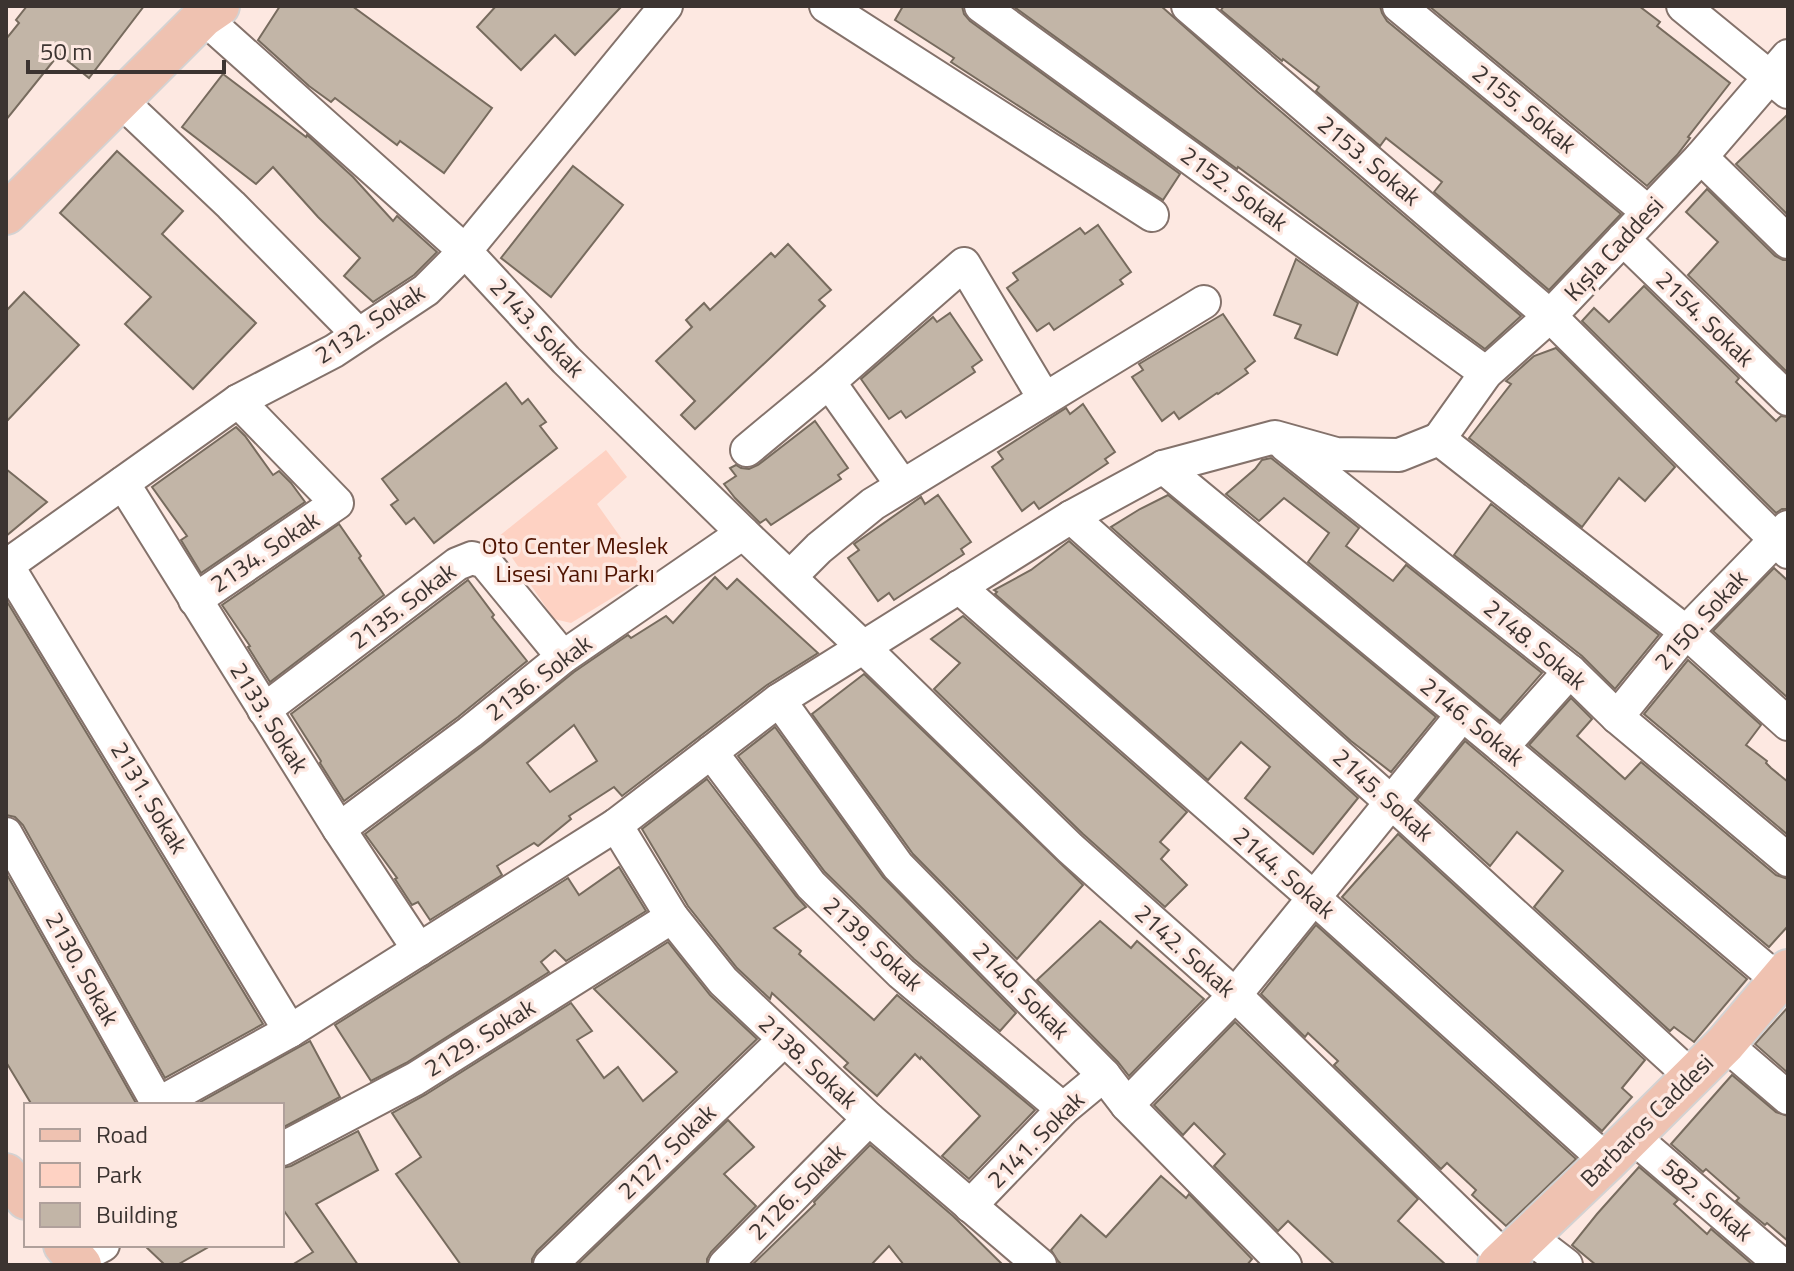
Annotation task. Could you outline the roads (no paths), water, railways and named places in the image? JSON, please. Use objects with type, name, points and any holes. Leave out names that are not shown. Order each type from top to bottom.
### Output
[{"type":"main road","points":[[6,214],[211,12]]},
{"type":"main road","name":"Barbaros Caddesi","points":[[1510,1253],[1725,1044],[1783,975]]},
{"type":"street","name":"2132. Sokak","points":[[7,566],[238,401],[334,351],[426,290],[465,251],[666,6]]},
{"type":"street","points":[[826,6],[1152,215]]},
{"type":"street","name":"2152. Sokak","points":[[981,6],[1486,373]]},
{"type":"street","name":"2153. Sokak","points":[[1188,6],[1550,316],[1784,539]]},
{"type":"street","name":"2155. Sokak","points":[[1399,6],[1648,212]]},
{"type":"street","points":[[1683,6],[1782,75]]},
{"type":"street","name":"2143. Sokak","points":[[211,12],[465,251],[566,360],[863,647]]},
{"type":"street","name":"Kışla Caddesi","points":[[1439,439],[1486,373],[1550,316],[1782,75]]},
{"type":"street","points":[[120,100],[231,205],[358,334]]},
{"type":"street","points":[[1701,157],[1788,242]]},
{"type":"street","name":"2154. Sokak","points":[[1623,239],[1788,399]]},
{"type":"street","points":[[747,450],[964,264],[1044,398]]},
{"type":"street","points":[[790,577],[845,525],[902,485],[1204,302]]},
{"type":"street","points":[[829,382],[902,485]]},
{"type":"street","name":"2134. Sokak","points":[[195,600],[337,503],[238,401]]},
{"type":"street","points":[[159,1103],[290,1031],[616,825],[779,700],[1071,517],[1163,467],[1275,437],[1336,454],[1399,455],[1439,439],[1686,632],[1788,724]]},
{"type":"street","name":"2148. Sokak","points":[[1275,437],[1570,671],[1617,717],[1788,860]]},
{"type":"street","name":"2146. Sokak","points":[[1163,467],[1783,975]]},
{"type":"street","name":"2133. Sokak","points":[[123,483],[339,829],[419,950]]},
{"type":"street","name":"2145. Sokak","points":[[1071,517],[1391,802],[1692,1077]]},
{"type":"street","name":"2136. Sokak","points":[[339,829],[470,732],[563,657],[743,533]]},
{"type":"street","name":"2150. Sokak","points":[[1617,717],[1686,632],[1784,539]]},
{"type":"street","name":"2135. Sokak","points":[[264,710],[457,564],[472,558],[485,562],[563,657]]},
{"type":"street","name":"2131. Sokak","points":[[7,566],[290,1031]]},
{"type":"street","name":"2144. Sokak","points":[[959,587],[1314,898],[1620,1148]]},
{"type":"street","name":"2142. Sokak","points":[[863,647],[1070,848],[1235,995],[1510,1253],[1566,1265]]},
{"type":"street","points":[[1502,747],[1570,671]]},
{"type":"street","name":"2140. Sokak","points":[[779,700],[898,866],[1285,1265]]},
{"type":"street","points":[[1127,1105],[1235,995],[1462,715]]},
{"type":"street","name":"2139. Sokak","points":[[711,752],[811,885],[901,973],[1063,1109]]},
{"type":"street","name":"2138. Sokak","points":[[616,825],[672,917],[723,981],[869,1119],[1040,1265]]},
{"type":"street","name":"2130. Sokak","points":[[7,837],[156,1103]]},
{"type":"street","name":"2129. Sokak","points":[[284,1148],[415,1079],[672,917]]},
{"type":"street","name":"2127. Sokak","points":[[550,1265],[784,1040]]},
{"type":"street","points":[[1725,1044],[1788,1098]]},
{"type":"street","name":"2141. Sokak","points":[[970,1206],[1063,1109],[1104,1075]]},
{"type":"street","name":"2126. Sokak","points":[[725,1265],[869,1119]]},
{"type":"street","name":"582. Sokak","points":[[1620,1148],[1782,1265]]},
{"type":"park label","name":"Oto Center Meslek Lisesi Yanı Parkı","points":[[575,560]]}]
